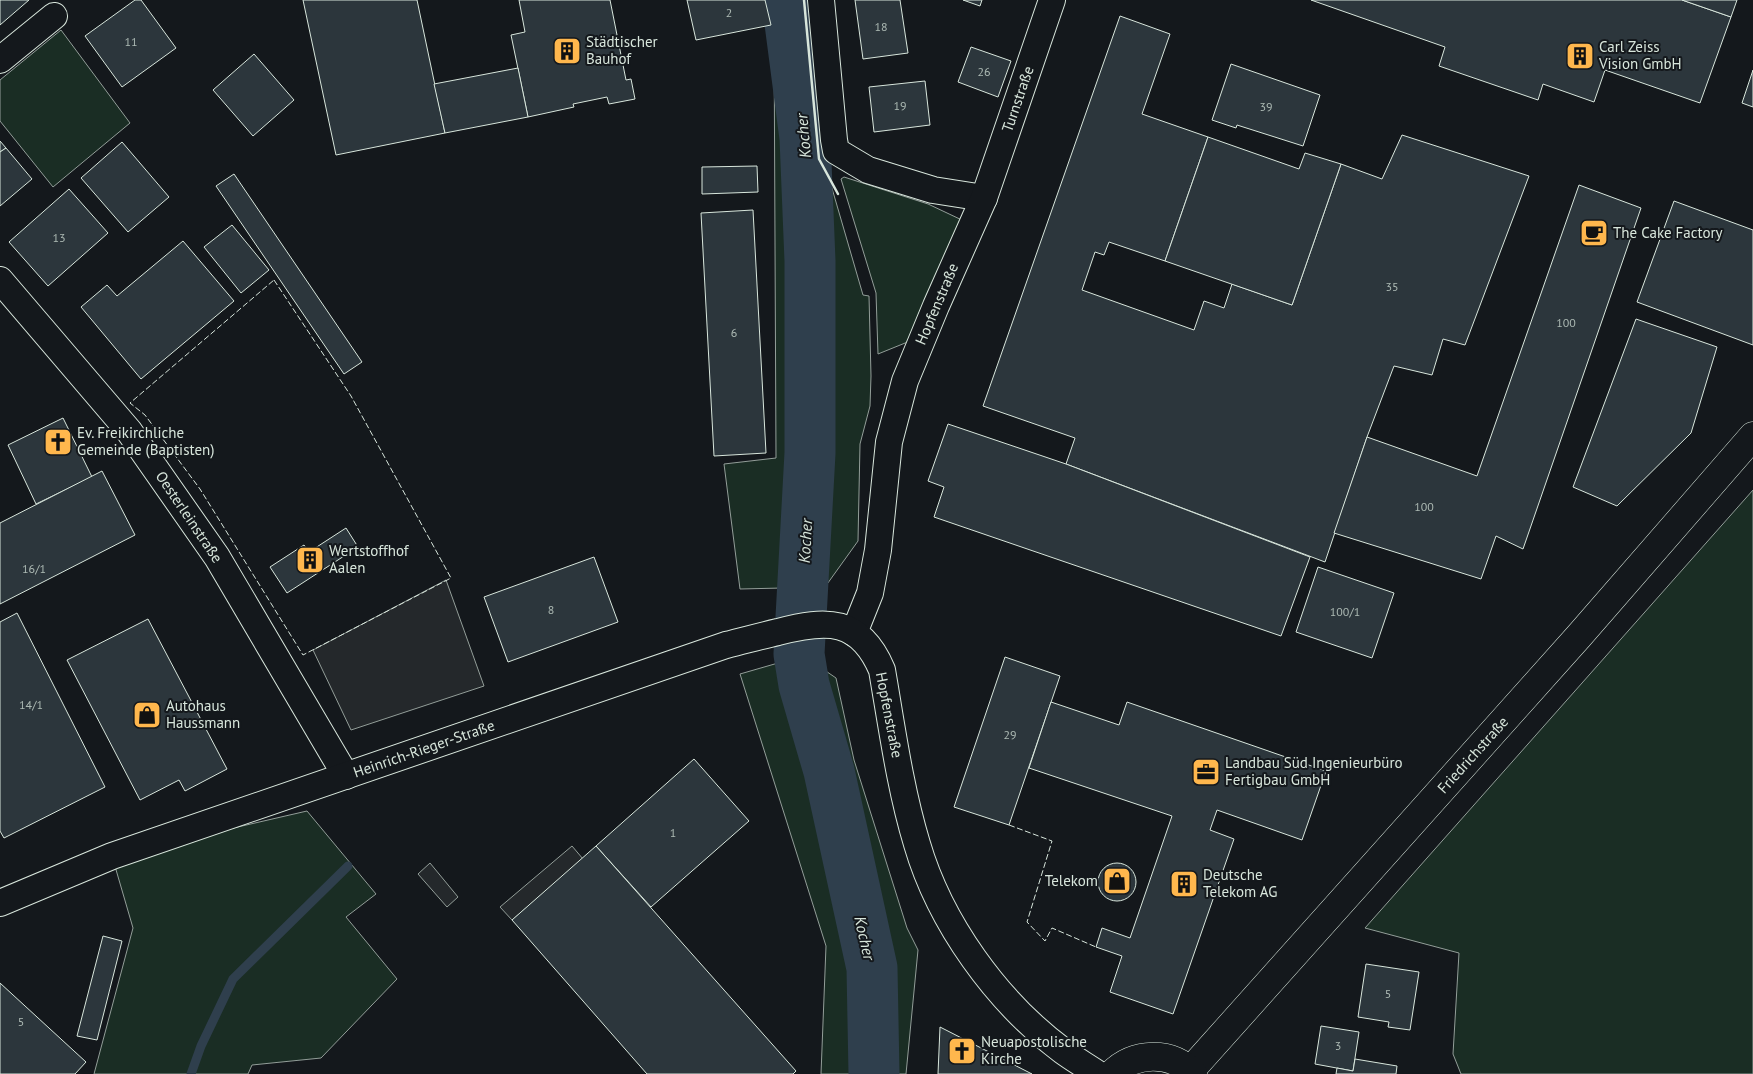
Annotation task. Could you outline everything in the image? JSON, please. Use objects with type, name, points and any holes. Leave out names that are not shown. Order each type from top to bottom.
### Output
[{"type":"main road","name":"Friedrichstraße","points":[[1112,1074],[1128,1062],[1148,1057],[1171,1060],[1192,1073],[1579,636],[1753,436]]},
{"type":"street","points":[[821,0],[836,151],[868,170],[933,190],[984,198]]},
{"type":"street","name":"Turnstraße","points":[[984,198],[1052,0]]},
{"type":"street","points":[[0,60],[54,16]]},
{"type":"street","name":"Hopfenstraße","points":[[984,198],[905,381],[889,442],[878,550],[870,593],[854,633],[867,643],[876,656],[882,670],[905,798],[917,845],[931,882],[947,916],[964,945],[991,982],[1024,1017],[1062,1050],[1098,1074]]},
{"type":"street","name":"Oesterleinstraße","points":[[0,280],[129,430],[217,557],[346,776]]},
{"type":"street","name":"Heinrich-Rieger-Straße","points":[[0,903],[112,856],[726,645],[801,626],[822,623],[839,626],[854,633]]},
{"type":"green space","points":[[770,0],[778,0],[795,176],[829,178],[863,295],[869,296],[870,406],[860,444],[858,541],[825,587],[740,589],[724,464],[776,458],[774,23]]},
{"type":"green space","points":[[61,30],[130,123],[53,187],[0,121],[0,80]]},
{"type":"green space","points":[[844,177],[928,204],[964,221],[915,339],[878,354],[876,293],[841,179]]},
{"type":"green space","points":[[1753,490],[1753,1074],[1461,1074],[1453,1054],[1459,953],[1365,928]]},
{"type":"green space","points":[[785,661],[817,665],[836,678],[854,760],[907,928],[918,950],[906,1074],[821,1074],[826,946],[740,674]]},
{"type":"green space","points":[[307,811],[376,894],[346,917],[397,979],[321,1058],[252,1065],[248,1074],[94,1074],[133,928],[112,856]]},
{"type":"shaded area","points":[[446,580],[484,686],[351,730],[313,650]]},
{"type":"shaded area","points":[[572,846],[583,859],[512,920],[500,907]]},
{"type":"shaded area","points":[[430,863],[458,897],[447,907],[418,874]]},
{"type":"building","points":[[0,0],[29,0],[0,25]]},
{"type":"building","points":[[135,0],[141,0],[176,48],[122,87],[85,36]]},
{"type":"building","points":[[303,0],[417,0],[445,133],[336,155]]},
{"type":"building","name":"Städtischer Bauhof","points":[[519,0],[610,0],[626,80],[631,79],[635,99],[609,104],[607,97],[573,104],[574,107],[528,117],[511,35],[525,32]]},
{"type":"building","points":[[687,0],[765,0],[771,25],[696,40]]},
{"type":"building","points":[[855,0],[900,0],[908,53],[863,59]]},
{"type":"building","points":[[963,0],[982,0],[980,6]]},
{"type":"building","name":"Carl Zeiss Vision GmbH","points":[[1311,0],[1682,0],[1731,17],[1700,103],[1605,70],[1594,102],[1543,84],[1538,100],[1439,66],[1445,47]]},
{"type":"building","name":"Carl Zeiss Vision GmbH","points":[[1682,0],[1737,0],[1731,17]]},
{"type":"building","points":[[1120,16],[1170,34],[1142,114],[1208,137],[1165,261],[1109,242],[1104,255],[1095,252],[1082,290],[1194,330],[1204,301],[1224,308],[1232,284],[1292,305],[1341,164],[1382,179],[1402,135],[1529,176],[1465,345],[1443,339],[1432,375],[1394,366],[1367,437],[1325,562],[1066,464],[1075,438],[983,406]]},
{"type":"building","points":[[971,47],[1011,61],[998,97],[958,82]]},
{"type":"building","points":[[254,54],[294,100],[253,136],[213,90]]},
{"type":"building","points":[[1231,64],[1320,95],[1303,146],[1237,125],[1236,128],[1212,120]]},
{"type":"building","points":[[518,68],[528,117],[445,133],[434,84]]},
{"type":"building","points":[[1753,70],[1753,107],[1742,103]]},
{"type":"building","points":[[925,81],[930,125],[874,132],[869,87]]},
{"type":"building","points":[[1208,137],[1299,169],[1305,153],[1341,164],[1292,305],[1165,261]]},
{"type":"building","points":[[0,141],[6,148],[0,152]]},
{"type":"building","points":[[122,142],[169,197],[128,232],[81,178]]},
{"type":"building","points":[[6,148],[32,179],[0,206],[0,152]]},
{"type":"building","points":[[757,166],[758,192],[702,194],[702,167]]},
{"type":"building","points":[[234,174],[362,362],[344,374],[216,186]]},
{"type":"building","points":[[1579,185],[1641,208],[1523,549],[1496,536],[1481,579],[1334,533],[1367,437],[1477,476]]},
{"type":"building","points":[[69,189],[108,233],[48,286],[9,242]]},
{"type":"building","points":[[1674,201],[1753,230],[1753,345],[1637,302]]},
{"type":"building","points":[[753,210],[766,453],[714,456],[701,213]]},
{"type":"building","points":[[232,225],[269,270],[241,293],[204,247]]},
{"type":"building","points":[[183,241],[234,301],[141,379],[81,307],[107,285],[117,296]]},
{"type":"building","points":[[1636,319],[1717,347],[1691,433],[1617,506],[1573,487]]},
{"type":"building","points":[[63,418],[92,477],[36,504],[8,445]]},
{"type":"building","points":[[948,424],[1066,464],[1310,557],[1281,636],[934,517],[944,487],[928,481]]},
{"type":"building","points":[[102,471],[135,535],[0,604],[0,523]]},
{"type":"building","name":"Wertstoffhof Aalen","points":[[346,528],[358,547],[287,593],[270,567],[304,545],[309,552]]},
{"type":"building","points":[[594,557],[618,622],[508,662],[484,597]]},
{"type":"building","points":[[1318,567],[1394,593],[1372,658],[1296,632]]},
{"type":"building","points":[[17,613],[105,787],[4,838],[0,831],[0,622]]},
{"type":"building","name":"Autohaus Haussmann","points":[[148,619],[227,769],[185,791],[179,780],[140,800],[67,660]]},
{"type":"building","points":[[1005,657],[1060,676],[1009,825],[954,807]]},
{"type":"building","name":"Deutsche Telekom AG","points":[[1051,702],[1119,725],[1127,702],[1326,771],[1302,840],[1217,810],[1210,830],[1234,839],[1173,1014],[1110,992],[1122,956],[1096,947],[1102,928],[1130,938],[1172,816],[1029,768]]},
{"type":"building","points":[[694,759],[749,821],[651,907],[596,846]]},
{"type":"building","points":[[596,846],[796,1071],[793,1074],[647,1074],[512,920]]},
{"type":"building","name":"Telekom","points":[[1117,863],[1131,868],[1136,882],[1131,896],[1117,901],[1103,896],[1098,882],[1103,868]]},
{"type":"building","points":[[103,936],[122,941],[97,1040],[77,1036]]},
{"type":"building","points":[[1366,964],[1419,972],[1410,1030],[1388,1027],[1389,1022],[1358,1017]]},
{"type":"building","points":[[0,983],[86,1062],[75,1074],[0,1074]]},
{"type":"building","points":[[1321,1026],[1359,1032],[1353,1071],[1315,1064]]},
{"type":"building","name":"Neuapostolische Kirche","points":[[940,1027],[1032,1074],[938,1074]]},
{"type":"building","points":[[1355,1059],[1397,1066],[1396,1074],[1336,1074],[1337,1068],[1353,1071]]},
{"type":"waterway","name":"Kocher","points":[[787,0],[805,138],[810,261],[810,453],[799,654],[804,685],[829,771],[872,968],[874,1074]]},
{"type":"waterway","points":[[191,1074],[201,1046],[233,979],[348,866]]},
{"type":"fence","points":[[274,280],[351,396],[451,578],[303,655],[200,489],[145,415],[130,403],[274,280]]},
{"type":"fence","points":[[1009,825],[1052,841],[1027,922],[1045,941],[1052,928],[1096,947]]},
{"type":"wall","points":[[804,0],[819,159],[838,194]]},
{"type":"place","name":"Städtischer Bauhof","points":[[567,51]]},
{"type":"place","name":"Carl Zeiss Vision GmbH","points":[[1580,56]]},
{"type":"place","name":"The Cake Factory","points":[[1594,233]]},
{"type":"place","name":"Ev. Freikirchliche Gemeinde (Baptisten)","points":[[58,442]]},
{"type":"place","name":"Wertstoffhof Aalen","points":[[310,560]]},
{"type":"place","name":"Autohaus Haussmann","points":[[147,715]]},
{"type":"place","name":"Landbau Süd Ingenieurbüro Fertigbau GmbH","points":[[1206,772]]},
{"type":"place","name":"Telekom","points":[[1117,881]]},
{"type":"place","name":"Deutsche Telekom AG","points":[[1184,884]]},
{"type":"place","name":"Neuapostolische Kirche","points":[[962,1051]]}]
